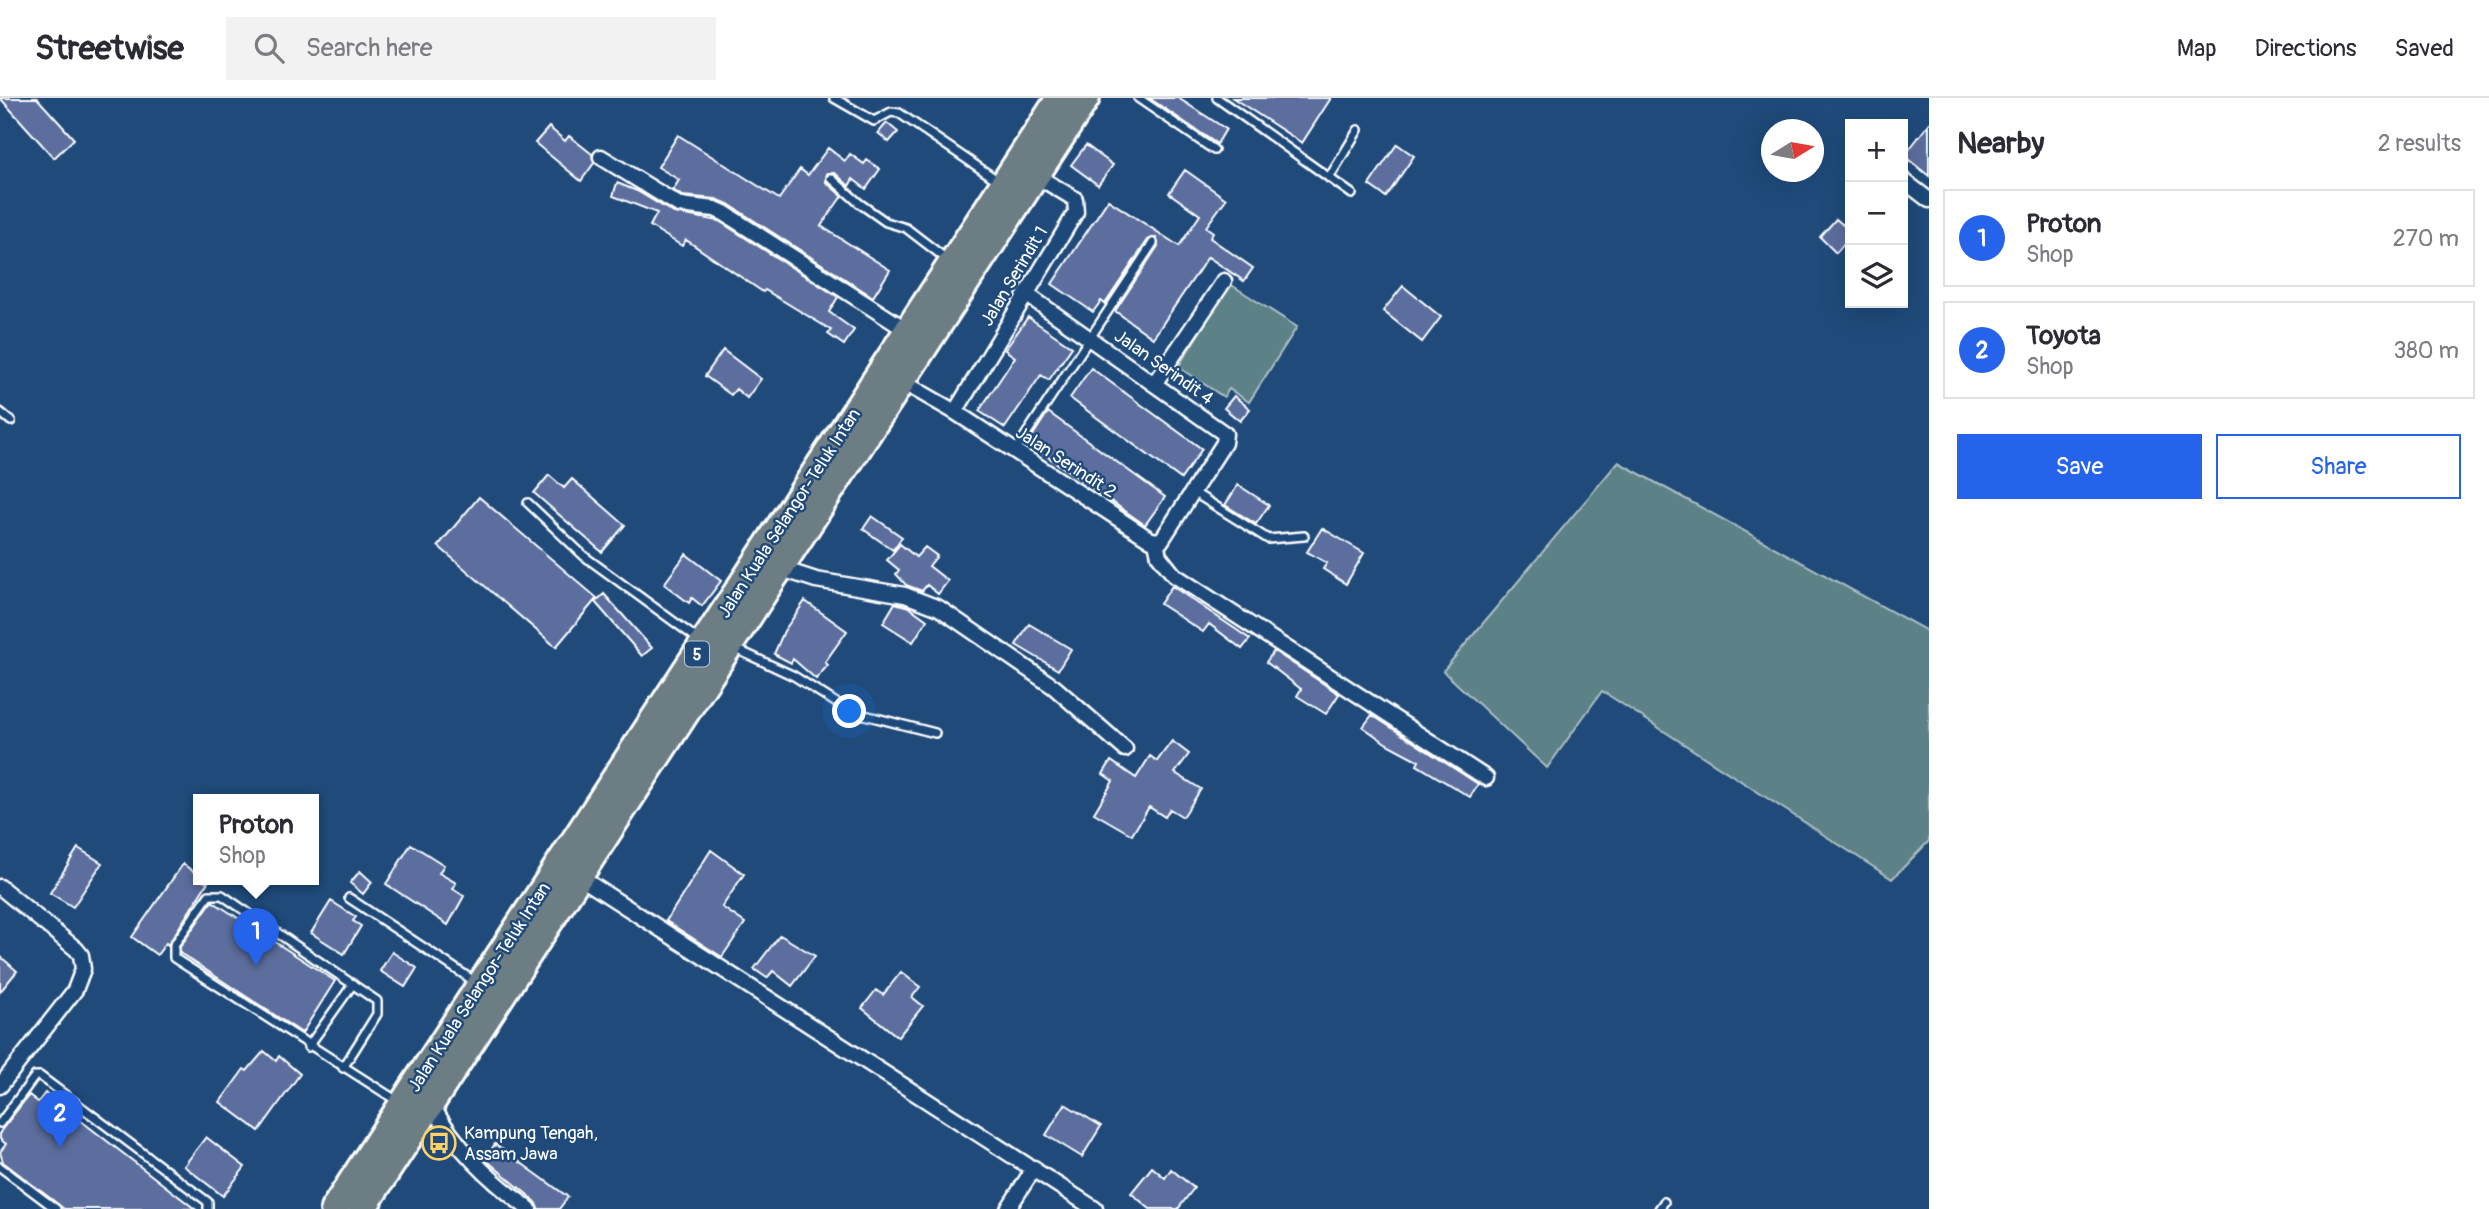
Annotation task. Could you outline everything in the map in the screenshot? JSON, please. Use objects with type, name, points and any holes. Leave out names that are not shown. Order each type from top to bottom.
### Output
[{"type":"highway","name":"Jalan Kuala Selangor-Teluk Intan","points":[[369,1207],[431,1104],[578,876],[716,644],[908,331],[1060,98]]},
{"type":"highway","name":"Jalan Kuala Selangor-Teluk Intan","points":[[334,1209],[481,985],[716,644],[779,568],[1086,98]]},
{"type":"street","points":[[601,157],[679,205],[715,209],[724,213],[908,331]]},
{"type":"street","name":"Jalan Serindit 1","points":[[955,412],[1077,207],[1072,196],[1035,175]]},
{"type":"street","points":[[1906,182],[1929,200]]},
{"type":"street","points":[[1154,384],[1224,281]]},
{"type":"street","name":"Jalan Serindit 4","points":[[1026,295],[1225,434],[1224,443],[1193,492]]},
{"type":"street","name":"Jalan Serindit 2","points":[[901,381],[955,412],[1156,542]]},
{"type":"street","points":[[1193,492],[1164,537],[1156,542],[1159,556],[1174,575],[1486,778]]},
{"type":"street","points":[[779,568],[816,580],[905,595],[939,608],[1054,687],[1125,749]]},
{"type":"street","points":[[578,876],[1095,1209]]},
{"type":"street","points":[[0,887],[76,949],[81,955],[83,969],[75,990],[0,1086]]},
{"type":"street","points":[[431,1104],[460,1148],[491,1181],[529,1209]]},
{"type":"street","points":[[1008,1209],[1034,1168]]},
{"type":"lane","points":[[834,98],[874,121],[891,112],[899,113],[1003,185]]},
{"type":"lane","points":[[1138,98],[1214,150]]},
{"type":"lane","points":[[1219,98],[1352,194]]},
{"type":"lane","points":[[1329,178],[1358,130]]},
{"type":"lane","points":[[831,178],[859,203],[886,222],[906,228],[952,264]]},
{"type":"lane","points":[[1015,451],[1153,243]]},
{"type":"lane","points":[[0,412],[11,421]]},
{"type":"lane","points":[[1193,492],[1268,539],[1304,536]]},
{"type":"lane","points":[[528,503],[584,556],[716,644],[794,676],[849,711],[935,733]]},
{"type":"lane","points":[[343,1068],[379,1010],[377,1001],[222,895],[213,893],[205,898],[174,945],[174,958],[308,1047],[402,1105]]},
{"type":"lane","points":[[349,898],[481,985]]},
{"type":"lane","points":[[308,1047],[353,984]]},
{"type":"lane","points":[[0,1124],[35,1076],[40,1076],[208,1202],[208,1209]]},
{"type":"lane","points":[[0,1167],[56,1209]]},
{"type":"green space","points":[[1230,284],[1297,327],[1249,402],[1229,389],[1224,397],[1178,367]]},
{"type":"green space","points":[[1618,462],[1929,632],[1929,841],[1892,879],[1602,691],[1547,768],[1443,671]]},
{"type":"building","points":[[0,98],[37,98],[74,139],[54,158]]},
{"type":"building","points":[[1149,98],[1178,98],[1226,129],[1217,144]]},
{"type":"building","points":[[1233,98],[1331,98],[1302,143]]},
{"type":"building","points":[[887,123],[898,132],[889,142],[878,133]]},
{"type":"building","points":[[1929,124],[1929,176],[1908,159],[1908,151]]},
{"type":"building","points":[[549,127],[565,141],[569,136],[592,154],[594,163],[581,181],[535,143]]},
{"type":"building","points":[[678,135],[779,199],[800,169],[808,175],[828,148],[845,161],[850,154],[864,164],[867,160],[880,169],[866,189],[853,179],[849,186],[835,173],[827,173],[826,182],[842,196],[821,226],[890,270],[873,297],[728,204],[716,199],[682,196],[673,190],[679,180],[658,167]]},
{"type":"building","points":[[1397,144],[1414,156],[1386,197],[1369,185]]},
{"type":"building","points":[[1086,145],[1113,165],[1098,185],[1071,165]]},
{"type":"building","points":[[1185,170],[1226,199],[1206,227],[1213,232],[1210,238],[1253,268],[1244,281],[1208,257],[1153,338],[1115,311],[1158,246],[1156,238],[1148,240],[1105,304],[1101,301],[1093,312],[1052,284],[1108,200],[1179,246],[1200,215],[1169,193]]},
{"type":"building","points":[[617,183],[637,191],[674,213],[719,221],[838,297],[829,312],[854,330],[844,345],[828,334],[831,330],[765,290],[763,292],[686,240],[682,246],[650,226],[657,213],[613,196]]},
{"type":"building","points":[[1836,219],[1843,225],[1845,223],[1845,243],[1836,253],[1820,237]]},
{"type":"building","points":[[1403,286],[1441,317],[1422,342],[1383,311]]},
{"type":"building","points":[[1028,317],[1072,347],[1049,380],[1041,375],[1005,428],[979,411],[1015,357],[1005,350]]},
{"type":"building","points":[[723,350],[761,379],[747,398],[736,389],[731,395],[705,376]]},
{"type":"building","points":[[1091,368],[1202,449],[1181,479],[1070,398]]},
{"type":"building","points":[[1234,396],[1250,409],[1240,421],[1224,408]]},
{"type":"building","points":[[1048,412],[1165,497],[1145,525],[1028,443]]},
{"type":"building","points":[[549,475],[564,488],[572,479],[625,525],[602,552],[534,493]]},
{"type":"building","points":[[1238,485],[1269,505],[1256,524],[1225,505]]},
{"type":"building","points":[[479,497],[597,598],[556,647],[438,546]]},
{"type":"building","points":[[872,516],[902,537],[893,550],[863,529]]},
{"type":"building","points":[[1322,528],[1364,553],[1346,584],[1323,569],[1327,563],[1307,552]]},
{"type":"building","points":[[900,544],[916,557],[925,547],[937,556],[929,566],[948,581],[938,594],[927,585],[922,591],[906,585],[896,574],[899,570],[887,560]]},
{"type":"building","points":[[686,554],[721,581],[702,606],[692,598],[689,603],[664,584]]},
{"type":"building","points":[[1172,586],[1250,639],[1242,649],[1209,624],[1203,632],[1160,604]]},
{"type":"building","points":[[604,594],[652,648],[642,656],[595,602]]},
{"type":"building","points":[[805,601],[847,631],[825,662],[828,665],[816,679],[793,659],[791,663],[774,654],[784,631]]},
{"type":"building","points":[[895,603],[909,607],[927,620],[913,642],[883,623]]},
{"type":"building","points":[[1029,624],[1071,649],[1058,670],[1016,645]]},
{"type":"building","points":[[1274,651],[1339,694],[1326,714],[1297,696],[1301,689],[1266,662]]},
{"type":"building","points":[[1372,715],[1478,784],[1470,797],[1417,765],[1419,761],[1363,727]]},
{"type":"building","points":[[1172,741],[1189,754],[1175,773],[1201,789],[1183,817],[1170,809],[1165,817],[1149,807],[1132,835],[1094,813],[1113,781],[1103,774],[1111,761],[1136,778],[1150,756],[1157,761]]},
{"type":"building","points":[[411,844],[444,865],[439,873],[456,883],[453,889],[464,896],[448,925],[386,884]]},
{"type":"building","points":[[78,848],[102,863],[73,907],[50,893]]},
{"type":"building","points":[[711,850],[744,874],[722,907],[745,923],[722,957],[666,921]]},
{"type":"building","points":[[183,864],[193,871],[193,885],[206,885],[168,945],[166,943],[157,955],[132,937]]},
{"type":"building","points":[[360,871],[372,882],[363,894],[350,883]]},
{"type":"building","points":[[212,901],[335,981],[302,1033],[180,953],[180,947]]},
{"type":"building","points":[[331,901],[356,917],[353,921],[361,926],[344,954],[311,933]]},
{"type":"building","points":[[780,935],[815,956],[792,986],[773,971],[767,978],[754,969]]},
{"type":"building","points":[[392,952],[417,968],[405,987],[380,971]]},
{"type":"building","points":[[0,956],[17,971],[0,992]]},
{"type":"building","points":[[901,972],[920,987],[912,997],[923,1006],[898,1037],[862,1008],[876,990],[883,995]]},
{"type":"building","points":[[264,1051],[276,1061],[279,1056],[300,1074],[259,1131],[220,1102],[244,1069],[247,1071]]},
{"type":"building","points":[[45,1093],[195,1209],[64,1209],[3,1162],[0,1152],[6,1144],[0,1139],[0,1132],[29,1095],[38,1102]]},
{"type":"building","points":[[1065,1104],[1101,1126],[1082,1157],[1046,1135]]},
{"type":"building","points":[[206,1137],[245,1167],[223,1196],[184,1166]]},
{"type":"building","points":[[495,1144],[568,1197],[559,1209],[538,1209],[535,1201],[485,1159]]},
{"type":"building","points":[[1152,1167],[1165,1178],[1171,1169],[1194,1188],[1178,1209],[1150,1209],[1131,1193]]},
{"type":"place","name":"Proton","points":[[256,966]]},
{"type":"place","name":"Kampung Tengah, Assam Jawa","points":[[439,1143]]},
{"type":"place","name":"Toyota","points":[[60,1148]]}]
